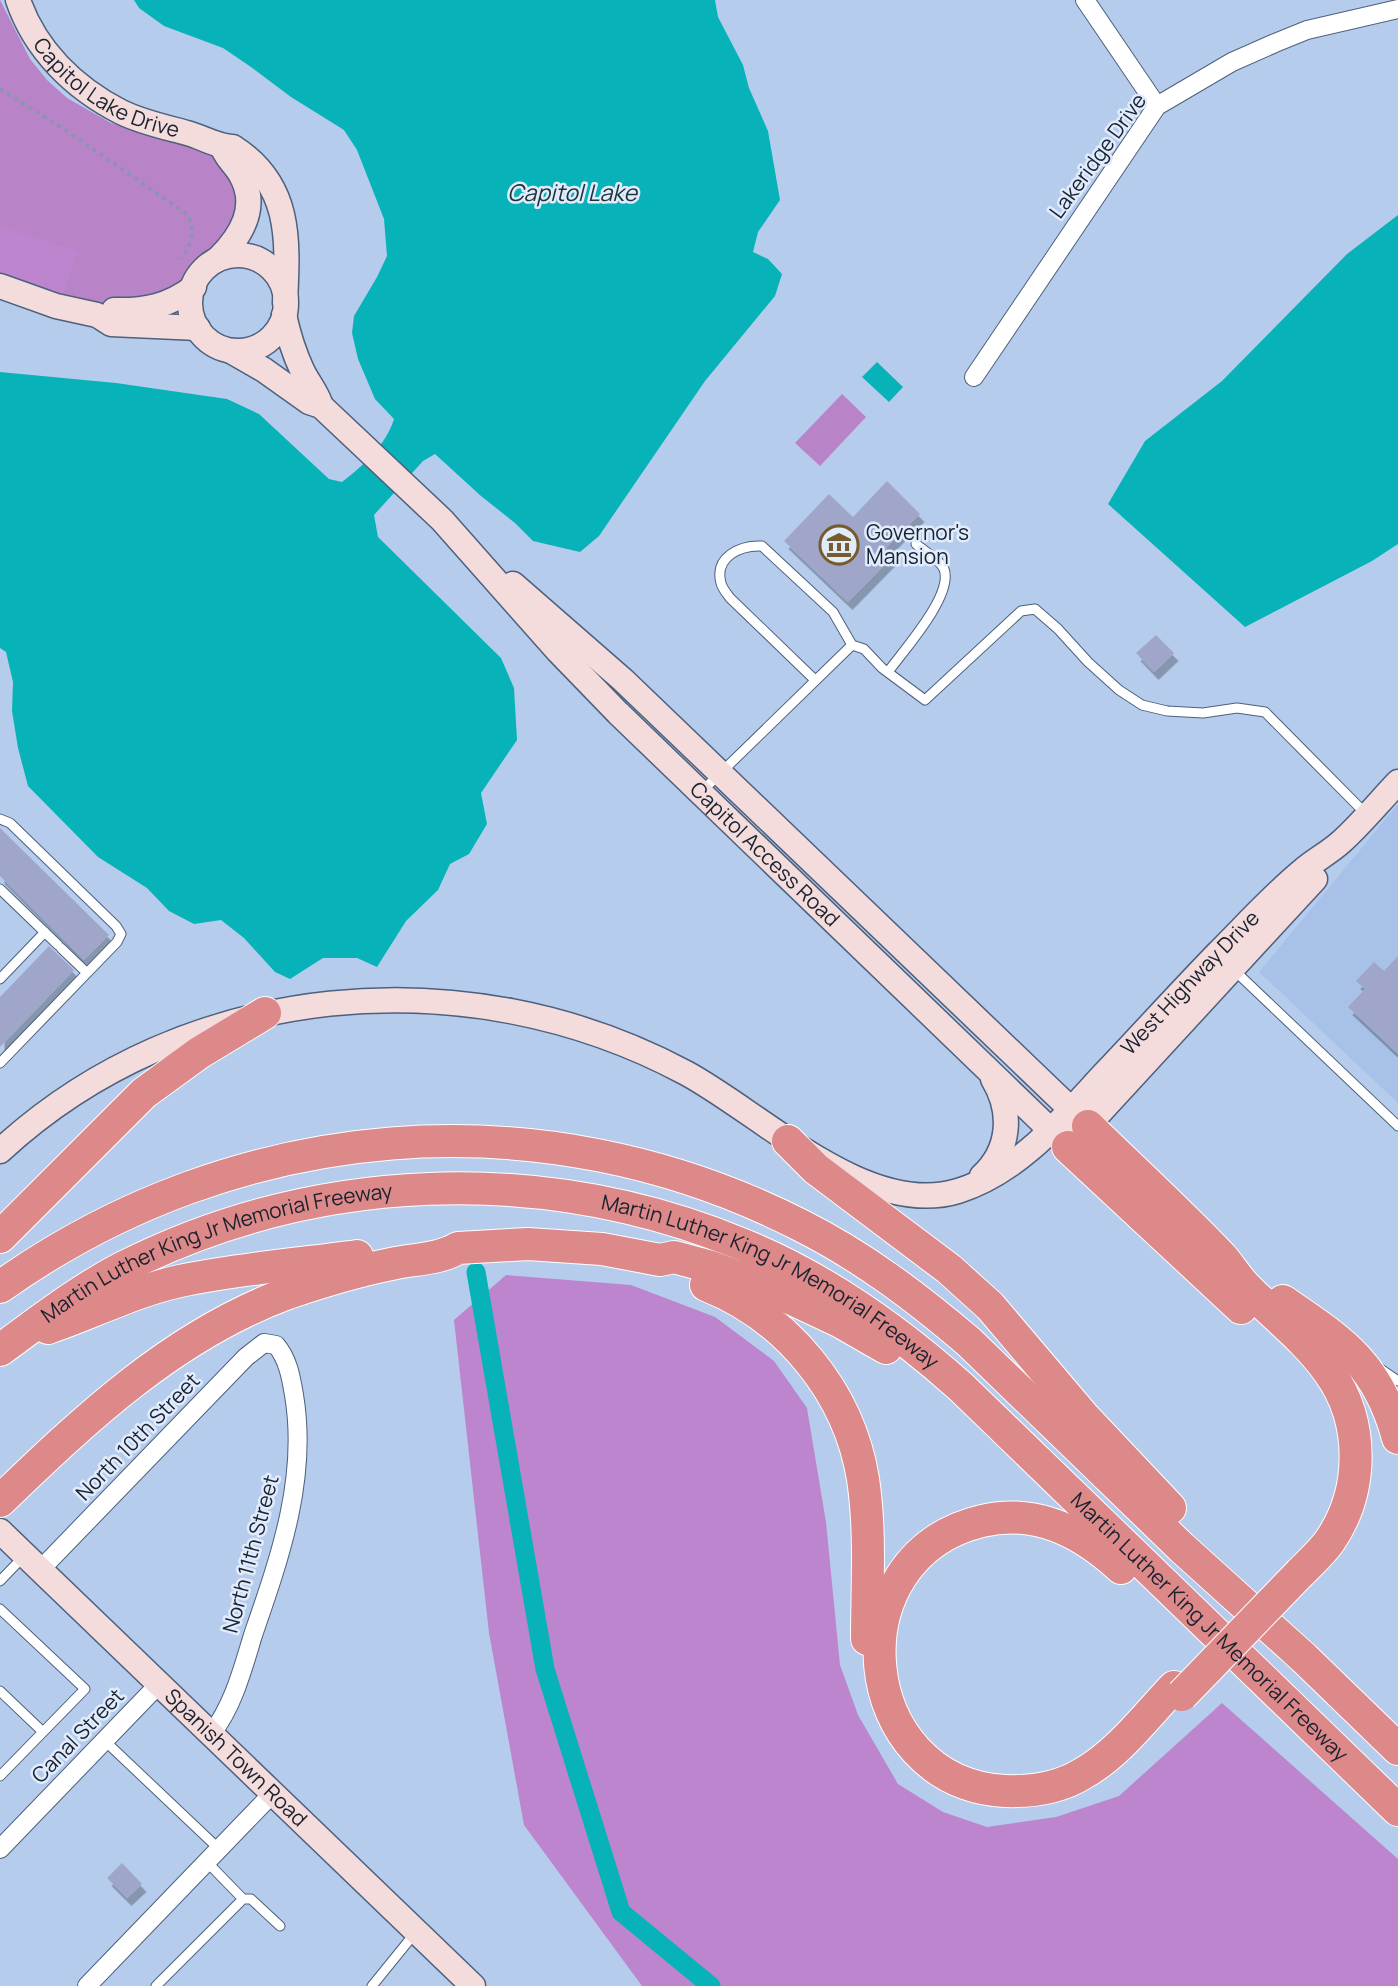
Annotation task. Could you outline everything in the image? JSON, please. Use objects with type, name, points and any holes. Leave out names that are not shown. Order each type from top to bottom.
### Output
[{"type":"highway","points":[[0,1237],[144,1093],[200,1053],[265,1013]]},
{"type":"highway","points":[[1069,1128],[1222,1257],[1331,1334],[1362,1363],[1375,1379],[1390,1407],[1398,1438]]},
{"type":"highway","points":[[1069,1128],[1302,1367],[1326,1398],[1340,1436],[1340,1486],[1321,1532],[1296,1569]]},
{"type":"highway","points":[[788,1141],[816,1169],[949,1269],[990,1306],[1085,1418],[1195,1535],[1304,1658]]},
{"type":"highway","name":"Martin Luther King Jr Memorial Freeway","points":[[0,1287],[72,1240],[147,1202],[223,1174],[283,1158],[372,1144],[517,1143],[578,1152],[641,1166],[733,1195],[799,1224],[851,1253],[905,1291],[969,1342],[1181,1547],[1304,1658],[1398,1749]]},
{"type":"highway","name":"Martin Luther King Jr Memorial Freeway","points":[[7,1345],[68,1300],[121,1268],[241,1221],[315,1201],[434,1187],[490,1188],[575,1197],[678,1221],[743,1245],[806,1276],[861,1309],[910,1344],[961,1387],[1398,1810]]},
{"type":"highway","points":[[7,1345],[114,1302],[179,1282],[260,1268],[448,1244],[458,1248],[507,1244],[580,1247],[660,1260],[674,1257],[769,1288],[838,1321],[912,1364],[961,1387]]},
{"type":"highway","points":[[0,1501],[119,1391],[169,1355],[215,1328],[273,1300],[310,1286],[395,1263],[449,1254],[458,1248]]},
{"type":"highway","points":[[660,1260],[670,1270],[729,1294],[762,1314],[796,1345],[832,1395],[852,1440],[862,1477],[867,1512],[867,1659],[871,1691],[878,1713],[890,1736],[924,1774],[946,1788],[985,1801],[1026,1803],[1062,1796],[1084,1788],[1106,1773],[1178,1691],[1296,1569],[1328,1543],[1349,1501],[1356,1468],[1352,1419],[1338,1385],[1306,1345],[1243,1283],[1222,1257]]},
{"type":"highway","points":[[1178,1691],[1084,1773],[1059,1785],[1031,1790],[987,1788],[961,1780],[938,1767],[910,1742],[894,1718],[880,1668],[880,1639],[884,1614],[895,1587],[911,1564],[921,1553],[949,1533],[994,1519],[1026,1518],[1057,1525],[1074,1532],[1104,1553],[1193,1639],[1345,1759]]},
{"type":"main road","name":"Capitol Lake Drive","points":[[18,0],[30,28],[68,77],[122,112],[205,138],[223,147],[233,146],[249,158],[271,185],[281,207],[287,245],[284,309],[289,335],[302,370],[318,395],[321,406]]},
{"type":"main road","points":[[97,315],[111,310],[144,310],[179,299],[194,286],[206,267],[238,238],[248,210],[247,192],[243,177],[225,155],[223,147]]},
{"type":"main road","points":[[194,286],[190,302],[192,315],[198,328],[213,345],[231,351],[245,350],[265,342],[275,333],[284,309],[278,277],[261,261],[238,254],[219,258]]},
{"type":"main road","points":[[0,286],[56,306],[97,315],[111,324],[198,328]]},
{"type":"main road","name":"Capitol Access Road","points":[[231,351],[264,370],[309,402],[321,406],[442,520],[584,680],[985,1067],[1069,1128]]},
{"type":"main road","name":"Capitol Access Road","points":[[471,551],[535,601],[589,649],[720,773],[1069,1128]]},
{"type":"main road","name":"West Highway Drive","points":[[0,1151],[34,1121],[82,1089],[149,1052],[201,1031],[265,1013],[341,1002],[407,999],[476,1006],[534,1017],[611,1040],[683,1072],[720,1092],[788,1141],[851,1177],[906,1195],[944,1194],[973,1185],[1008,1167],[1069,1128],[1225,961],[1312,883],[1339,844],[1398,782]]},
{"type":"main road","points":[[973,1185],[996,1161],[1005,1139],[1003,1101],[985,1067]]},
{"type":"main road","name":"Spanish Town Road","points":[[0,1531],[473,1986]]},
{"type":"street","points":[[1085,0],[1157,106]]},
{"type":"street","name":"Lakeridge Drive","points":[[974,377],[1157,106],[1232,62],[1286,38],[1307,30],[1398,9]]},
{"type":"street","name":"North 10th Street","points":[[33,1562],[246,1357],[264,1343],[271,1343]]},
{"type":"street","name":"North 11th Street","points":[[211,1734],[223,1716],[271,1583],[296,1486],[299,1438],[292,1381],[281,1350],[271,1343]]},
{"type":"street","name":"Canal Street","points":[[0,1849],[159,1684]]},
{"type":"street","points":[[87,1986],[272,1794]]},
{"type":"lane","points":[[888,672],[938,603],[946,578],[943,567],[916,544]]},
{"type":"lane","points":[[815,680],[730,598],[721,584],[720,569],[724,560],[737,549],[749,545],[761,546],[834,612],[852,645],[864,649],[888,672],[925,700],[1021,611],[1035,609],[1119,690],[1142,705],[1191,713],[1237,708],[1265,712],[1367,815]]},
{"type":"lane","points":[[701,792],[852,645]]},
{"type":"lane","points":[[0,819],[10,823],[116,926],[121,934],[117,942],[0,1063]]},
{"type":"lane","points":[[0,890],[86,972]]},
{"type":"lane","points":[[0,979],[45,932]]},
{"type":"lane","points":[[1225,961],[1398,1126]]},
{"type":"lane","points":[[1331,1334],[1398,1381]]},
{"type":"lane","points":[[0,1581],[33,1562]]},
{"type":"lane","points":[[0,1609],[85,1689],[1,1774]]},
{"type":"lane","points":[[0,1691],[43,1732]]},
{"type":"lane","points":[[105,1741],[213,1855],[243,1899]]},
{"type":"lane","points":[[156,1986],[243,1899],[251,1899],[279,1926]]},
{"type":"lane","points":[[372,1986],[416,1932]]},
{"type":"path","points":[[0,89],[64,129],[187,214],[192,225],[191,237],[181,260]]},
{"type":"shaded area","points":[[0,0],[30,59],[47,80],[67,98],[111,123],[202,149],[227,165],[241,211],[216,250],[202,258],[177,289],[114,304],[100,303],[80,300],[0,273]]},
{"type":"shaded area","points":[[0,227],[77,251],[63,295],[0,273]]},
{"type":"shaded area","points":[[842,394],[866,417],[820,466],[795,443]]},
{"type":"shaded area","points":[[1398,804],[1398,1103],[1259,972]]},
{"type":"shaded area","points":[[506,1275],[631,1285],[715,1317],[774,1361],[807,1408],[826,1522],[840,1665],[858,1715],[898,1784],[943,1812],[987,1827],[1056,1817],[1119,1796],[1222,1703],[1398,1859],[1398,1986],[642,1986],[524,1825],[489,1633],[454,1320]]},
{"type":"water","name":"Capitol Lake","points":[[134,0],[715,0],[718,17],[743,65],[749,88],[768,131],[780,200],[758,232],[753,252],[768,259],[782,274],[775,296],[705,381],[599,536],[580,552],[533,541],[435,454],[423,461],[374,515],[378,537],[501,658],[514,688],[517,740],[481,793],[487,824],[469,854],[450,864],[438,890],[406,921],[377,967],[357,958],[323,958],[290,979],[275,972],[244,938],[221,920],[194,924],[169,911],[147,888],[98,857],[28,786],[18,748],[12,711],[13,682],[6,652],[0,648],[0,372],[116,383],[227,399],[259,414],[329,479],[342,482],[373,454],[394,419],[375,399],[358,359],[352,333],[354,316],[387,256],[384,219],[357,150],[344,130],[291,97],[223,48],[164,26],[139,8]]},
{"type":"water","points":[[1398,215],[1398,544],[1372,561],[1245,627],[1108,504],[1145,441],[1222,381],[1347,254]]},
{"type":"water","points":[[877,362],[903,387],[889,402],[862,377]]},
{"type":"building","name":"Governor's Mansion","points":[[887,481],[920,514],[886,548],[893,556],[848,602],[784,541],[829,494],[853,517]]},
{"type":"building","points":[[1156,635],[1174,653],[1154,672],[1136,653]]},
{"type":"building","points":[[0,828],[109,935],[84,960],[0,876]]},
{"type":"building","points":[[49,946],[74,970],[0,1047],[0,997]]},
{"type":"building","points":[[1398,956],[1398,1054],[1348,1007],[1365,989],[1356,981],[1374,962],[1384,971]]},
{"type":"building","points":[[122,1863],[142,1884],[127,1898],[107,1878]]},
{"type":"waterway","points":[[476,1272],[545,1669],[621,1912],[711,1986]]},
{"type":"place","name":"Governor's Mansion","points":[[839,545]]}]
